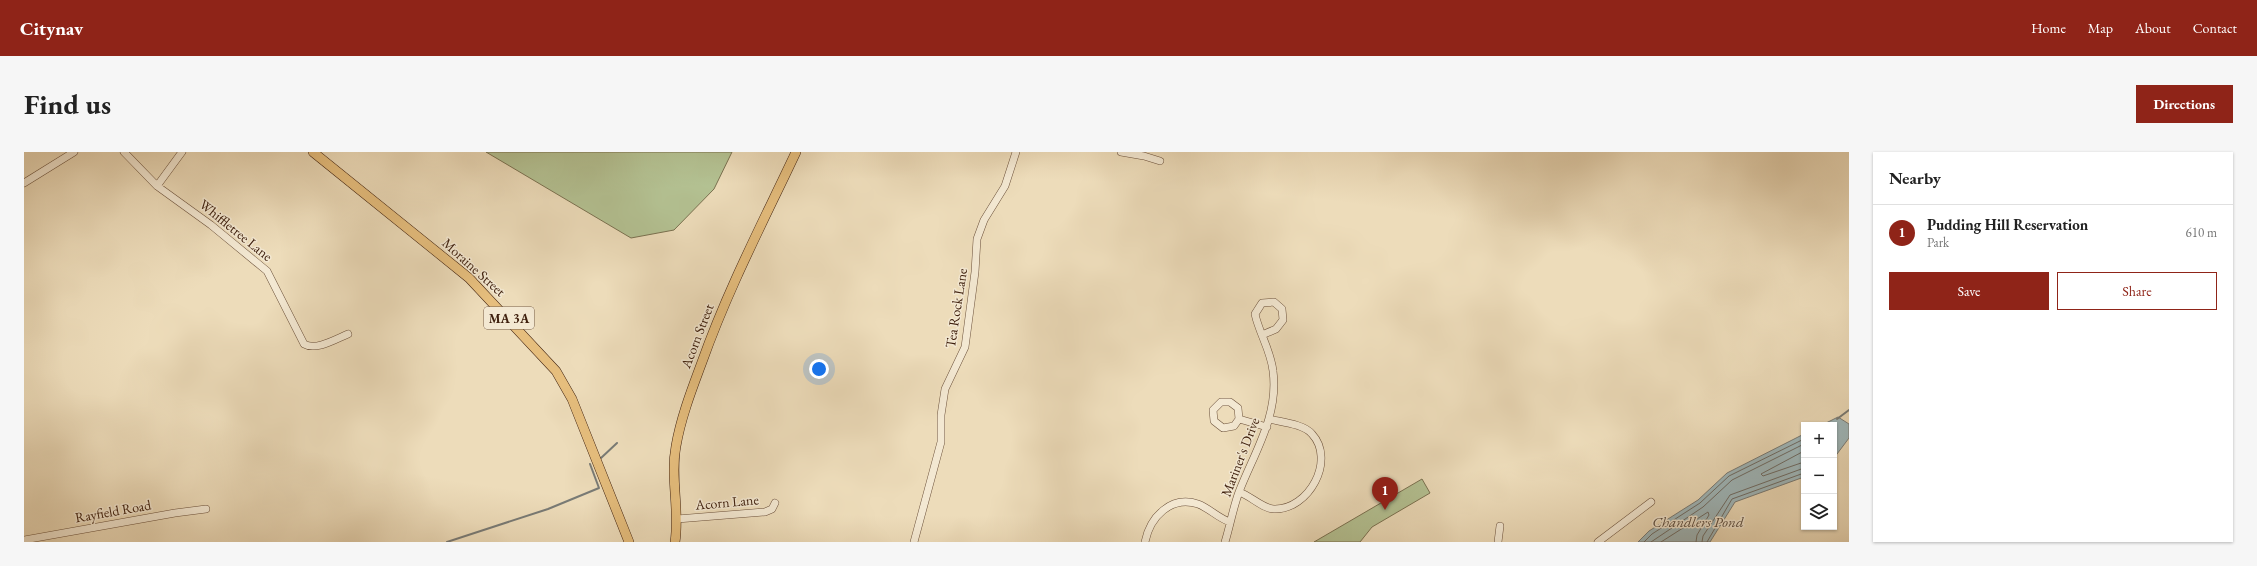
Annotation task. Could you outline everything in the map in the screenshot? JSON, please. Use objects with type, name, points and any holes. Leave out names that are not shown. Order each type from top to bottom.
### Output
[{"type":"main road","name":"Moraine Street","points":[[313,152],[469,278],[556,371],[572,399],[629,542]]},
{"type":"main road","name":"Acorn Street","points":[[675,542],[677,519],[673,472],[676,445],[684,411],[734,281],[796,152]]},
{"type":"street","points":[[24,183],[74,152]]},
{"type":"street","name":"Whiffletree Lane","points":[[124,152],[132,162],[157,186],[212,225],[267,271],[301,340],[308,347],[316,346],[348,334]]},
{"type":"street","points":[[157,186],[182,152]]},
{"type":"street","name":"Tea Rock Lane","points":[[914,542],[941,442],[941,415],[945,389],[965,347],[976,272],[977,238],[984,220],[1005,186],[1016,152]]},
{"type":"street","points":[[1121,152],[1144,156],[1160,161]]},
{"type":"street","name":"Mariner's Drive","points":[[1225,542],[1239,492],[1269,419],[1273,399],[1273,371],[1255,314],[1262,303],[1274,302],[1282,308],[1283,320],[1276,329],[1262,335]]},
{"type":"street","points":[[1239,419],[1267,427]]},
{"type":"street","points":[[1239,492],[1252,497],[1265,508],[1282,509],[1299,503],[1306,497],[1314,485],[1321,456],[1312,434],[1307,430],[1269,419]]},
{"type":"street","points":[[1145,542],[1149,528],[1158,514],[1174,504],[1182,502],[1199,505],[1222,519],[1230,522]]},
{"type":"street","points":[[1598,542],[1651,502]]},
{"type":"street","name":"Acorn Lane","points":[[677,519],[765,512],[772,509],[775,503]]},
{"type":"street","name":"Rayfield Road","points":[[24,540],[175,513],[206,509]]},
{"type":"street","points":[[1498,542],[1500,526]]},
{"type":"green space","points":[[486,152],[732,152],[714,189],[674,230],[631,238]]},
{"type":"green space","points":[[1422,479],[1430,493],[1372,527],[1360,542],[1314,542]]},
{"type":"water","points":[[1838,417],[1849,424],[1849,438],[1837,454],[1837,422],[1828,422]]},
{"type":"water","name":"Chandlers Pond","points":[[1801,436],[1801,478],[1735,502],[1710,542],[1638,542],[1649,531],[1698,500],[1727,473]]},
{"type":"waterway","points":[[1837,419],[1849,410]]},
{"type":"waterway","points":[[601,458],[617,443]]},
{"type":"waterway","points":[[447,542],[548,509],[599,488],[590,464]]},
{"type":"place","name":"Pudding Hill Reservation","points":[[1385,510]]}]
